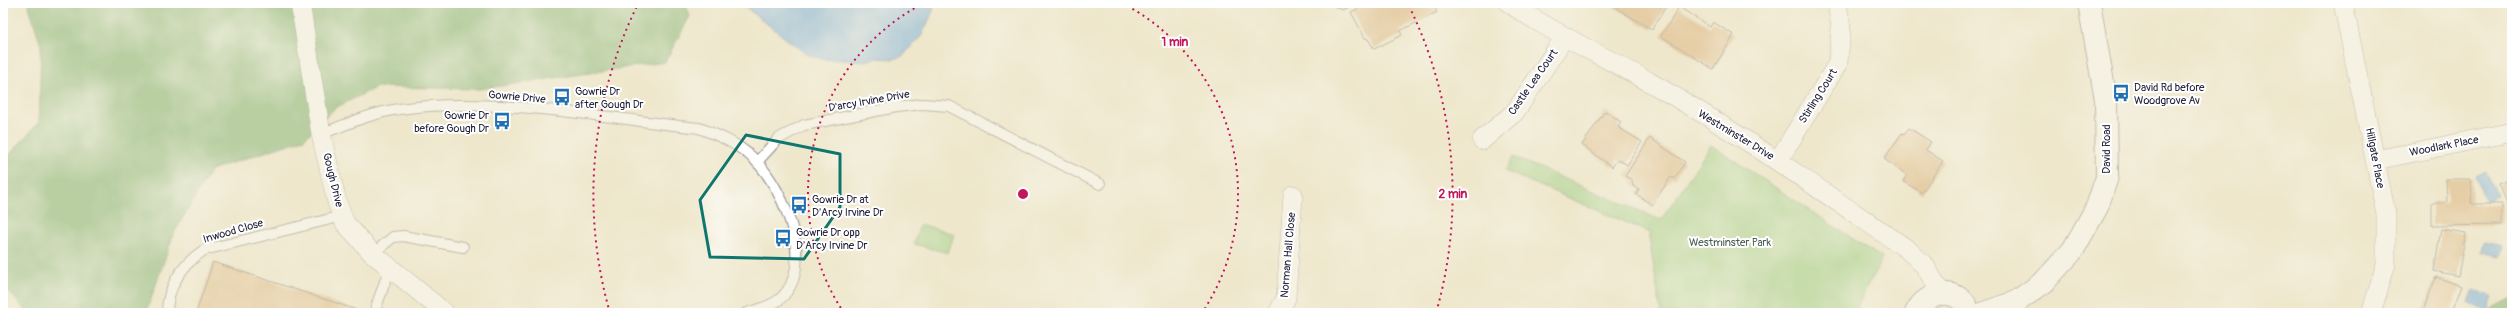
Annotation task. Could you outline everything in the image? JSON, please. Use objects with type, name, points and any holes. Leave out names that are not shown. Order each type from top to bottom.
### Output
[{"type":"street","name":"Gough Drive","points":[[300,3],[321,134],[337,202],[343,216],[357,238],[445,313]]},
{"type":"street","name":"Westminster Drive","points":[[1509,3],[1564,38],[1651,83],[1778,160],[1907,249],[1925,266],[1942,293]]},
{"type":"street","name":"Stirling Court","points":[[1778,160],[1838,63],[1841,28],[1836,3]]},
{"type":"street","name":"David Road","points":[[1984,313],[2016,302],[2044,282],[2073,250],[2097,207],[2107,177],[2106,100],[2089,3]]},
{"type":"street","name":"Hillgate Place","points":[[2343,3],[2386,214],[2386,264],[2371,313]]},
{"type":"street","name":"Castle Lea Court","points":[[1482,140],[1515,112],[1564,38]]},
{"type":"street","name":"Woodlark Place","points":[[2376,160],[2512,132]]},
{"type":"street","name":"Norman Hall Close","points":[[1278,313],[1286,298],[1293,196]]},
{"type":"street","points":[[1916,313],[1926,299],[1942,293],[1957,297],[1969,313]]},
{"type":"lane","name":"Gowrie Drive","points":[[321,134],[352,121],[398,109],[449,104],[524,109],[699,128],[722,136],[757,162],[777,189],[788,211],[795,246],[795,271],[790,286],[780,298],[768,307],[747,313]]},
{"type":"lane","name":"D'arcy Irvine Drive","points":[[757,162],[778,139],[804,125],[896,107],[923,104],[949,106],[1100,184]]},
{"type":"lane","name":"Inwood Close","points":[[168,313],[171,292],[179,272],[186,264],[204,250],[343,216]]},
{"type":"lane","points":[[374,254],[393,238],[403,236],[463,247]]},
{"type":"lane","points":[[374,313],[390,267]]},
{"type":"highlighted area","points":[[746,135],[840,154],[840,207],[804,259],[710,257],[700,200]]},
{"type":"green space","points":[[28,3],[122,3],[139,8],[153,3],[685,3],[690,16],[665,62],[479,89],[377,87],[335,108],[304,139],[211,170],[174,233],[146,313],[28,313],[3,285],[3,162],[39,122],[41,46]]},
{"type":"green space","name":"Westminster Park","points":[[1711,145],[1882,258],[1854,313],[1661,313],[1649,237],[1651,233],[1505,171],[1513,157],[1661,220]]},
{"type":"green space","points":[[920,224],[954,234],[948,253],[914,244]]},
{"type":"green space","points":[[2512,299],[2512,313],[2484,313]]},
{"type":"water","points":[[740,3],[934,3],[933,11],[922,35],[903,56],[893,59],[875,58],[866,61],[822,59],[806,54]]},
{"type":"water","points":[[2486,171],[2497,196],[2486,201],[2475,176]]},
{"type":"water","points":[[2483,242],[2502,246],[2499,257],[2481,253]]},
{"type":"water","points":[[2473,289],[2493,297],[2488,311],[2468,303]]},
{"type":"building","points":[[1334,3],[1358,3],[1343,10],[1336,7]]},
{"type":"building","points":[[1369,3],[1432,3],[1437,12],[1400,31],[1402,35],[1374,49],[1368,39],[1365,38],[1351,12]]},
{"type":"building","points":[[1608,3],[1668,3],[1652,30]]},
{"type":"building","points":[[1679,7],[1710,27],[1713,22],[1734,35],[1713,69],[1661,36]]},
{"type":"building","points":[[1605,111],[1621,122],[1618,127],[1642,142],[1627,165],[1618,159],[1612,167],[1582,145]]},
{"type":"building","points":[[1909,128],[1931,142],[1926,150],[1943,161],[1922,193],[1903,181],[1907,175],[1884,159],[1902,133],[1904,134]]},
{"type":"building","points":[[1650,138],[1685,162],[1674,179],[1671,177],[1652,205],[1636,194],[1639,189],[1633,186],[1632,180],[1625,176]]},
{"type":"building","points":[[2446,179],[2471,179],[2472,204],[2502,204],[2502,225],[2432,226],[2432,203],[2447,203]]},
{"type":"building","points":[[2512,179],[2512,215],[2499,184]]},
{"type":"building","points":[[2441,229],[2466,233],[2458,276],[2434,271]]},
{"type":"building","points":[[213,262],[360,311],[360,313],[196,313]]},
{"type":"building","points":[[2436,277],[2461,286],[2451,313],[2422,313]]},
{"type":"place","name":"David Rd before Woodgrove Av","points":[[2121,93]]},
{"type":"place","name":"Gowrie Dr after Gough Dr","points":[[562,97]]},
{"type":"place","name":"Gowrie Dr before Gough Dr","points":[[502,121]]},
{"type":"place","name":"Gowrie Dr at D'Arcy Irvine Dr","points":[[799,205]]},
{"type":"place","name":"Gowrie Dr opp D'Arcy Irvine Dr","points":[[783,238]]}]
